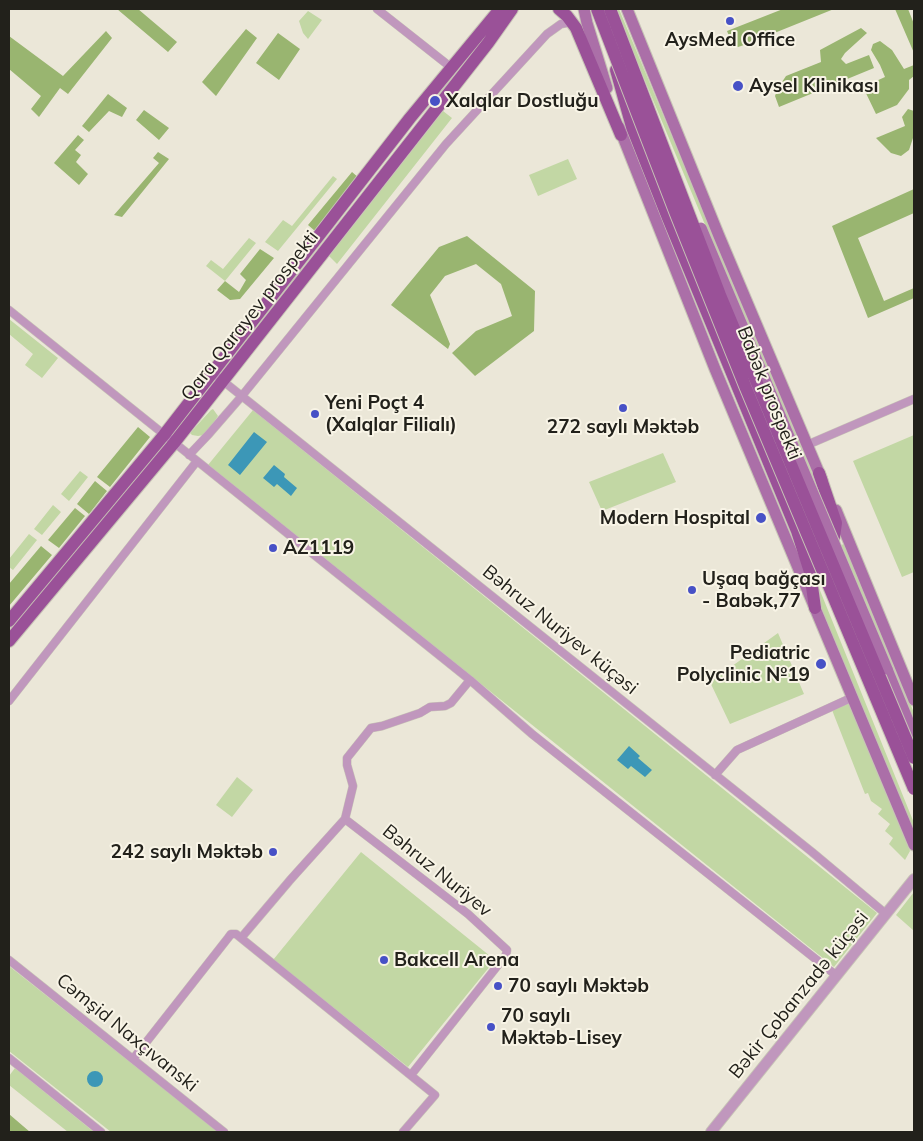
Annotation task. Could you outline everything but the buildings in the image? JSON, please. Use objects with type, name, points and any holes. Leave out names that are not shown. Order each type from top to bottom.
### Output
[{"type":"main road","name":"Qara Qarayev prospekti","points":[[9,641],[169,438],[488,43],[512,9]]},
{"type":"main road","points":[[488,43],[518,9]]},
{"type":"main road","points":[[559,9],[572,22],[621,135],[715,369],[914,844]]},
{"type":"main road","points":[[584,9],[621,135]]},
{"type":"main road","name":"Babək prospekti","points":[[598,9],[738,369],[914,789]]},
{"type":"main road","name":"Babək prospekti","points":[[610,9],[724,304],[914,758]]},
{"type":"main road","name":"Babək prospekti","points":[[627,9],[720,236],[820,474],[849,538],[914,700]]},
{"type":"main road","name":"Qara Qarayev prospekti","points":[[218,377],[405,125],[471,44],[495,11]]},
{"type":"main road","points":[[604,24],[632,127],[797,531],[810,572],[815,608]]},
{"type":"main road","points":[[635,71],[914,735]]},
{"type":"main road","name":"Qara Qarayev prospekti","points":[[9,621],[169,438]]},
{"type":"main road","points":[[797,531],[806,543],[816,546],[829,542],[836,532],[836,523],[820,474]]},
{"type":"street","points":[[377,9],[448,65]]},
{"type":"street","points":[[434,89],[448,65],[495,11]]},
{"type":"street","points":[[190,455],[241,397],[446,144],[547,34],[561,24],[572,22]]},
{"type":"street","points":[[9,310],[470,680],[532,734],[837,976]]},
{"type":"street","name":"Bəhruz Nuriyev küçəsi","points":[[218,377],[886,914]]},
{"type":"street","points":[[808,445],[914,399]]},
{"type":"street","points":[[9,701],[197,461]]},
{"type":"street","points":[[240,938],[345,820],[353,786],[347,765],[348,758],[371,728],[420,713],[430,707],[451,704],[470,680]]},
{"type":"street","points":[[715,775],[737,750],[852,697]]},
{"type":"street","name":"Bəhruz Nuriyev","points":[[345,820],[461,908],[507,950],[506,955],[411,1075]]},
{"type":"street","name":"Bəkir Çobanzadə küçəsi","points":[[711,1132],[914,879]]},
{"type":"street","points":[[133,1059],[231,934],[236,934],[435,1095],[404,1132]]},
{"type":"street","name":"Cəmşid Naxçıvanski","points":[[9,960],[224,1132]]},
{"type":"street","points":[[9,1058],[101,1132]]},
{"type":"green space","points":[[117,9],[138,9],[177,42],[168,52]]},
{"type":"green space","points":[[615,9],[619,9],[821,494],[832,529]]},
{"type":"green space","points":[[783,9],[834,9],[738,47],[732,43],[727,31]]},
{"type":"green space","points":[[895,9],[908,9],[914,24],[914,53]]},
{"type":"green space","points":[[308,11],[322,20],[308,39],[303,33],[299,21]]},
{"type":"green space","points":[[861,28],[867,33],[841,59],[846,64],[869,55],[874,68],[779,107],[775,96],[786,76],[821,62],[820,50]]},
{"type":"green space","points":[[246,29],[257,38],[216,96],[202,82]]},
{"type":"green space","points":[[106,31],[112,38],[68,94],[60,88],[39,117],[31,109],[41,96],[9,69],[9,36],[63,76]]},
{"type":"green space","points":[[278,33],[300,49],[279,80],[256,63]]},
{"type":"green space","points":[[880,41],[892,50],[904,69],[914,65],[914,76],[909,80],[909,89],[897,105],[876,114],[863,87],[885,77],[871,50],[873,44]]},
{"type":"green space","points":[[108,94],[127,108],[122,117],[109,111],[89,132],[82,126]]},
{"type":"green space","points":[[908,109],[914,111],[914,135],[909,150],[901,156],[891,153],[876,138],[905,126],[902,117]]},
{"type":"green space","points":[[144,110],[169,128],[159,140],[136,120]]},
{"type":"green space","points":[[443,111],[452,118],[337,264],[329,256]]},
{"type":"green space","points":[[78,135],[84,140],[75,150],[81,155],[76,162],[88,174],[79,185],[54,163]]},
{"type":"green space","points":[[158,152],[169,159],[122,217],[114,215],[159,163],[153,158]]},
{"type":"green space","points":[[568,159],[577,179],[538,196],[529,175]]},
{"type":"green space","points":[[352,172],[359,178],[315,231],[308,225]]},
{"type":"green space","points":[[333,176],[337,179],[278,251],[265,242],[283,220],[292,226]]},
{"type":"green space","points":[[914,189],[914,213],[858,238],[884,301],[914,288],[914,298],[868,318],[832,226]]},
{"type":"green space","points":[[467,236],[535,291],[534,331],[475,376],[452,353],[476,331],[512,316],[501,284],[476,264],[445,276],[430,295],[450,344],[448,349],[391,305],[439,247]]},
{"type":"green space","points":[[249,238],[256,243],[225,281],[206,266],[211,260],[223,269]]},
{"type":"green space","points":[[260,249],[274,258],[240,299],[230,300],[217,290],[225,281],[239,292],[246,280],[240,274]]},
{"type":"green space","points":[[9,319],[58,358],[42,378],[25,365],[33,354],[9,334]]},
{"type":"green space","points":[[213,409],[218,416],[208,431],[204,435],[192,435],[190,433]]},
{"type":"green space","points":[[253,410],[877,913],[834,967],[208,465]]},
{"type":"green space","points":[[138,427],[150,437],[110,487],[97,477]]},
{"type":"green space","points":[[914,435],[914,572],[902,577],[853,461]]},
{"type":"green space","points":[[663,453],[676,482],[602,511],[589,482]]},
{"type":"green space","points":[[80,471],[88,477],[69,501],[61,494]]},
{"type":"green space","points":[[95,481],[107,491],[89,514],[77,504]]},
{"type":"green space","points":[[53,505],[61,512],[42,535],[34,529]]},
{"type":"green space","points":[[75,508],[85,516],[59,548],[48,540]]},
{"type":"green space","points":[[29,534],[37,540],[13,570],[9,567],[9,559]]},
{"type":"green space","points":[[846,543],[914,713],[914,723],[839,546]]},
{"type":"green space","points":[[41,546],[52,555],[9,606],[9,584]]},
{"type":"green space","points":[[819,588],[914,823],[914,831],[821,609]]},
{"type":"green space","points":[[778,633],[804,694],[730,724],[710,682]]},
{"type":"green space","points":[[848,702],[910,851],[905,860],[889,844],[893,838],[885,831],[890,824],[878,814],[882,809],[871,801],[868,793],[865,794],[832,710]]},
{"type":"green space","points":[[237,777],[253,790],[232,817],[216,805]]},
{"type":"green space","name":"Bakcell Arena","points":[[361,852],[495,960],[408,1067],[273,960]]},
{"type":"green space","points":[[914,892],[914,931],[896,915]]},
{"type":"green space","points":[[9,966],[222,1132],[111,1132],[9,1051]]},
{"type":"green space","points":[[15,1068],[94,1132],[68,1132],[9,1085],[9,1076]]},
{"type":"green space","points":[[9,1114],[30,1132],[11,1132],[9,1130]]},
{"type":"water","points":[[254,432],[267,442],[240,475],[228,465]]},
{"type":"water","points":[[274,465],[297,488],[291,496],[277,484],[274,487],[263,478]]},
{"type":"water","points":[[629,746],[640,756],[638,758],[652,770],[645,777],[631,766],[628,769],[617,760]]},
{"type":"water","points":[[92,1071],[98,1071],[103,1076],[101,1085],[92,1087],[87,1082],[87,1076]]},
{"type":"place","name":"AysMed Office","points":[[730,21]]},
{"type":"place","name":"Aysel Klinikası","points":[[738,86]]},
{"type":"place","name":"Xalqlar Dostluğu","points":[[435,101]]},
{"type":"place","name":"272 saylı Məktəb","points":[[623,408]]},
{"type":"place","name":"Yeni Poçt 4 (Xalqlar Filialı)","points":[[315,414]]},
{"type":"place","name":"Modern Hospital","points":[[761,518]]},
{"type":"place","name":"AZ1119","points":[[273,548]]},
{"type":"place","name":"Uşaq bağçası - Babək,77","points":[[692,590]]},
{"type":"place","name":"Pediatric Polyclinic №19","points":[[821,664]]},
{"type":"place","name":"242 saylı Məktəb","points":[[273,852]]},
{"type":"place","name":"Bakcell Arena","points":[[384,960]]},
{"type":"place","name":"70 saylı Məktəb","points":[[498,986]]},
{"type":"place","name":"70 saylı Məktəb-Lisey","points":[[491,1027]]}]
